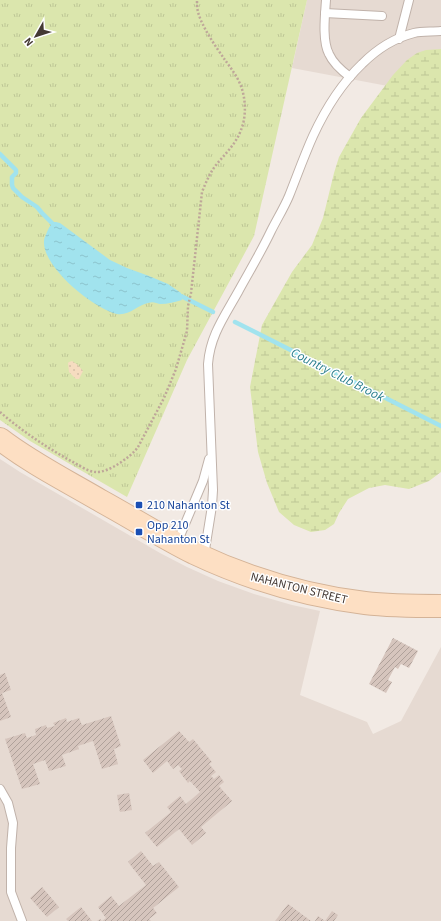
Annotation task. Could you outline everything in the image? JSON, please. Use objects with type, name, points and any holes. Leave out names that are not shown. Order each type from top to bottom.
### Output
[{"type":"main road","name":"NAHANTON STREET","points":[[0,439],[11,448],[177,544],[235,570],[296,590],[351,601],[377,604],[441,606]]},
{"type":"lane","points":[[326,0],[326,48],[332,59],[350,77]]},
{"type":"lane","points":[[399,39],[409,0]]},
{"type":"lane","points":[[325,13],[382,16]]},
{"type":"lane","points":[[204,557],[213,498],[208,364],[208,356],[212,340],[282,210],[313,135],[332,102],[350,77],[376,52],[390,43],[414,33],[441,31]]},
{"type":"lane","points":[[177,544],[203,481],[208,466],[211,448]]},
{"type":"lane","points":[[0,789],[8,803],[13,822],[11,848],[11,892],[22,921]]},
{"type":"path","points":[[0,412],[17,426],[64,457],[92,472],[98,472],[105,471],[126,459],[134,452],[164,398],[176,370],[187,331],[188,306],[191,293],[202,192],[205,183],[215,166],[235,142],[241,132],[244,121],[245,108],[242,88],[202,21],[198,12],[197,0]]},
{"type":"shaded area","points":[[307,0],[441,0],[441,96],[292,68]]},
{"type":"shaded area","points":[[0,459],[160,553],[187,567],[218,581],[254,594],[320,611],[300,695],[367,722],[373,734],[401,721],[441,647],[441,921],[0,921]]},
{"type":"green space","points":[[0,0],[307,0],[254,236],[187,360],[127,497],[30,441],[0,420]]},
{"type":"green space","points":[[441,49],[441,472],[429,481],[409,489],[385,485],[369,488],[348,499],[334,524],[325,530],[311,532],[294,525],[279,512],[267,483],[258,452],[250,387],[262,325],[292,272],[312,245],[323,218],[339,157],[361,118],[393,75],[407,60],[417,53],[426,50]]},
{"type":"sand","points":[[72,361],[83,371],[79,379],[76,379],[69,372],[68,363]]},
{"type":"water","points":[[54,222],[60,223],[110,260],[168,284],[181,293],[182,300],[163,304],[150,302],[129,312],[121,314],[107,310],[96,304],[83,296],[51,263],[44,241],[49,228]]},
{"type":"building","points":[[393,638],[418,651],[409,668],[401,664],[398,669],[395,667],[388,680],[392,682],[386,693],[369,684]]},
{"type":"building","points":[[5,673],[11,690],[2,693],[11,717],[0,721],[0,675]]},
{"type":"building","points":[[111,716],[121,746],[114,749],[118,764],[102,769],[93,741],[78,746],[79,749],[62,755],[66,766],[49,771],[45,760],[33,764],[40,784],[22,789],[5,739],[25,733],[27,738],[36,735],[35,729],[46,725],[47,728],[55,726],[53,723],[66,718],[67,722],[79,718],[82,725]]},
{"type":"building","points":[[179,731],[189,742],[193,739],[212,762],[209,764],[216,772],[211,776],[214,779],[219,775],[224,782],[219,786],[232,801],[201,827],[206,833],[192,845],[179,829],[157,847],[145,833],[171,812],[167,807],[180,796],[186,804],[200,792],[190,781],[188,783],[179,771],[182,769],[178,765],[173,769],[167,761],[153,773],[143,760]]},
{"type":"building","points":[[129,793],[132,810],[120,812],[117,795]]},
{"type":"building","points":[[141,851],[153,866],[159,862],[179,887],[153,908],[157,913],[149,919],[151,921],[102,921],[106,918],[98,907],[111,896],[119,906],[146,885],[128,862]]},
{"type":"building","points":[[42,887],[59,907],[47,917],[30,898]]},
{"type":"building","points":[[288,904],[311,921],[275,921]]},
{"type":"building","points":[[81,907],[92,921],[68,921],[66,919]]},
{"type":"building","points":[[332,911],[338,915],[334,921],[325,921]]},
{"type":"building","points":[[318,916],[325,921],[315,921]]},
{"type":"waterway","name":"Country Club Brook","points":[[0,154],[16,170],[16,173],[12,177],[13,188],[22,197],[37,207],[52,223]]},
{"type":"waterway","name":"Country Club Brook","points":[[181,296],[213,312]]},
{"type":"waterway","name":"Country Club Brook","points":[[235,322],[441,426]]},
{"type":"place","name":"210 Nahanton St","points":[[139,505]]},
{"type":"place","name":"Opp 210 Nahanton St","points":[[139,532]]}]
